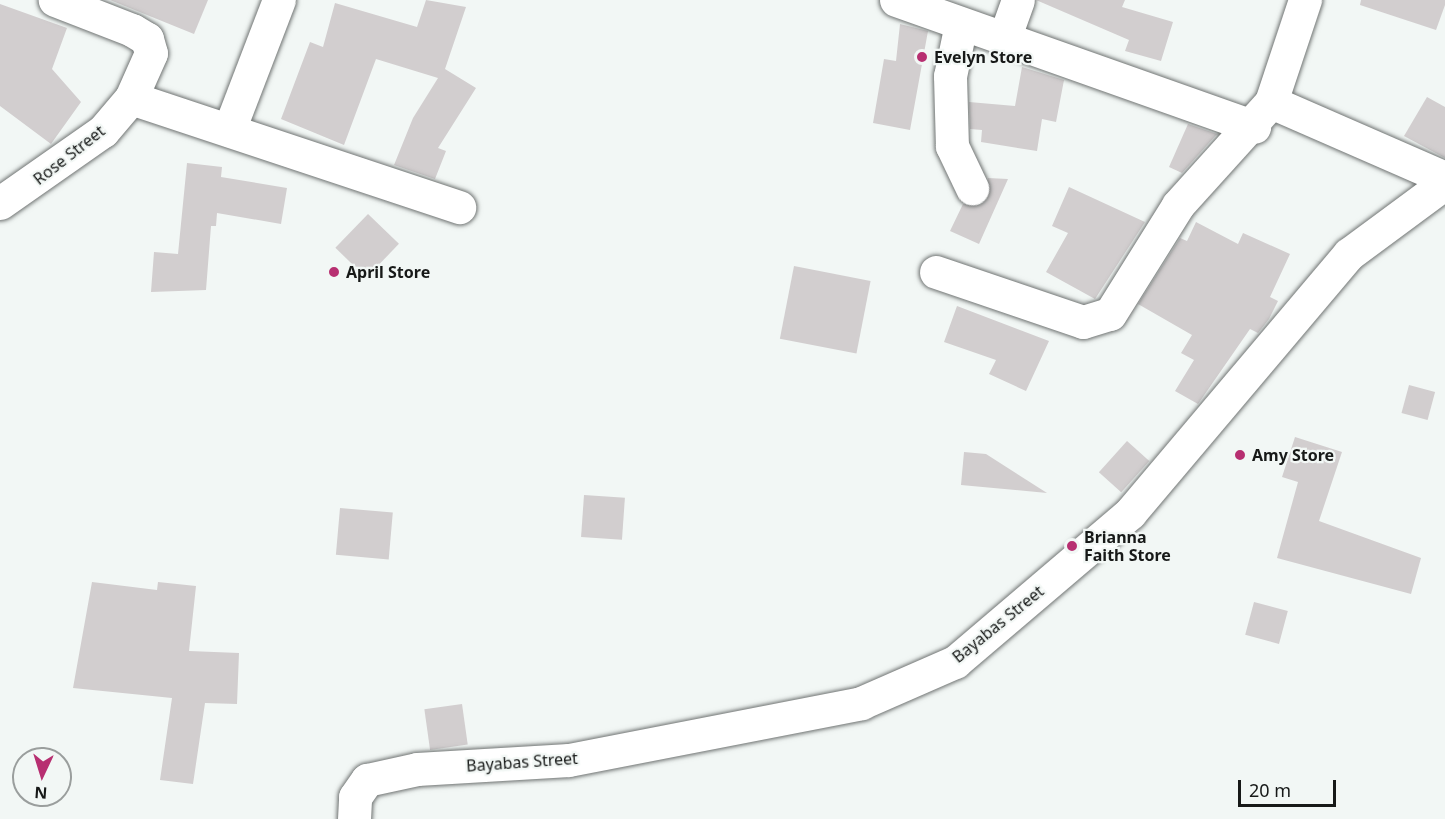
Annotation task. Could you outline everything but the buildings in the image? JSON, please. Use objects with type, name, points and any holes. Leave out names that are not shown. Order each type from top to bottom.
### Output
[{"type":"street","points":[[55,0],[147,39],[151,53],[131,98],[459,207]]},
{"type":"street","points":[[229,130],[279,0]]},
{"type":"street","points":[[896,0],[1004,39],[1263,115],[1441,191]]},
{"type":"street","points":[[1004,39],[1018,0]]},
{"type":"street","points":[[936,272],[1083,322],[1096,321],[1110,314],[1178,205],[1263,115],[1305,0]]},
{"type":"street","points":[[961,24],[950,76],[952,146],[972,188]]},
{"type":"street","name":"Rose Street","points":[[0,202],[74,155],[131,98]]},
{"type":"street","name":"Bayabas Street","points":[[354,819],[355,796],[367,780],[417,769],[569,760],[850,705],[955,662],[1130,513],[1349,254],[1441,191]]},
{"type":"place","name":"Evelyn Store","points":[[922,57]]},
{"type":"place","name":"April Store","points":[[334,272]]},
{"type":"place","name":"Amy Store","points":[[1240,455]]},
{"type":"place","name":"Brianna Faith Store","points":[[1072,546]]}]
